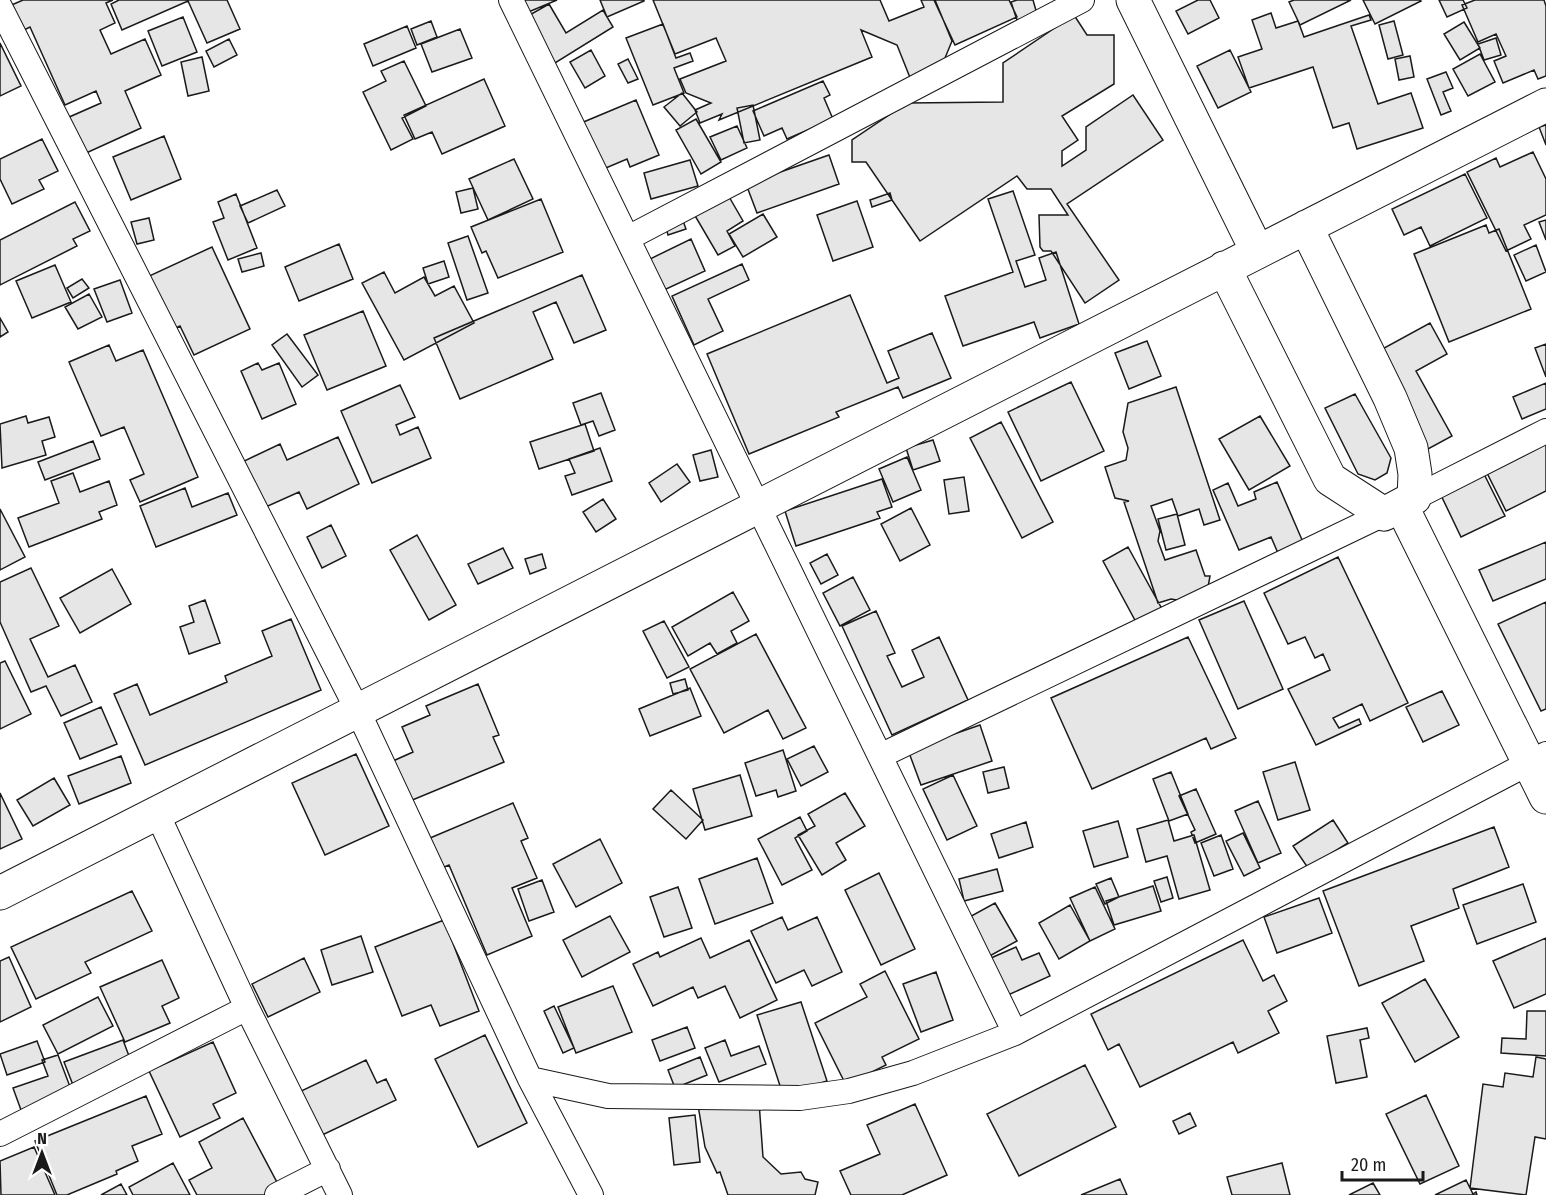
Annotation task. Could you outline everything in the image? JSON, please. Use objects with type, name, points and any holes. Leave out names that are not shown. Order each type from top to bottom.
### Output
[{"type":"main road","points":[[1133,0],[1257,251]]},
{"type":"main road","points":[[0,893],[156,811],[1546,105]]},
{"type":"main road","points":[[1306,226],[1390,398],[1411,448],[1415,474],[1400,506]]},
{"type":"main road","points":[[1224,268],[1330,479],[1400,506],[1537,758],[1546,797]]},
{"type":"street","points":[[511,0],[1015,1033]]},
{"type":"street","points":[[628,238],[1082,0]]},
{"type":"street","points":[[0,7],[357,709],[530,1079],[591,1195]]},
{"type":"street","points":[[880,756],[1400,506],[1546,431]]},
{"type":"street","points":[[530,1079],[608,1096],[800,1098],[849,1091],[913,1073],[1015,1033],[1537,758]]},
{"type":"street","points":[[156,811],[247,1008],[340,1195]]},
{"type":"street","points":[[0,1134],[247,1008]]},
{"type":"street","points":[[277,1195],[328,1169]]},
{"type":"building","points":[[23,0],[113,0],[106,3],[115,23],[100,30],[111,54],[145,39],[161,75],[125,91],[141,128],[84,154],[67,118],[101,103],[96,91],[65,105],[30,27],[18,33],[7,7]]},
{"type":"building","points":[[119,0],[227,0],[240,29],[207,43],[188,1],[122,30],[111,4]]},
{"type":"building","points":[[520,0],[557,0],[526,13]]},
{"type":"building","points":[[600,0],[644,0],[644,1],[607,17]]},
{"type":"building","points":[[653,0],[880,0],[889,21],[924,7],[921,0],[935,0],[952,41],[938,75],[913,85],[897,45],[861,30],[872,57],[719,120],[722,114],[700,123],[695,110],[711,103],[686,93],[680,79],[726,61],[716,38],[675,54]]},
{"type":"building","points":[[934,0],[1009,0],[1017,17],[955,45]]},
{"type":"building","points":[[1033,0],[1037,14],[1017,20],[1011,2]]},
{"type":"building","points":[[1198,0],[1210,0],[1219,18],[1188,34],[1176,11]]},
{"type":"building","points":[[1294,0],[1351,0],[1300,25],[1289,2]]},
{"type":"building","points":[[1363,0],[1420,0],[1421,1],[1375,24]]},
{"type":"building","points":[[1439,0],[1463,0],[1467,8],[1447,17]]},
{"type":"building","points":[[1475,0],[1544,0],[1546,6],[1546,76],[1538,79],[1534,70],[1503,83],[1494,61],[1506,56],[1496,34],[1478,42],[1462,5]]},
{"type":"building","points":[[549,4],[566,33],[603,10],[613,27],[555,63],[526,17]]},
{"type":"building","points":[[1271,13],[1276,28],[1298,21],[1304,37],[1369,15],[1371,20],[1351,26],[1378,104],[1411,93],[1423,128],[1357,149],[1349,123],[1333,128],[1313,67],[1249,88],[1238,57],[1262,49],[1252,20]]},
{"type":"building","points":[[1074,15],[1087,35],[1114,35],[1114,84],[1062,116],[1078,140],[1062,151],[1062,166],[1086,150],[1086,127],[1133,95],[1163,140],[1067,204],[1119,280],[1085,303],[1051,251],[1043,251],[1040,247],[1039,215],[1068,215],[1051,189],[1027,189],[1017,176],[920,241],[866,162],[852,162],[852,140],[907,103],[1003,102],[1003,63]]},
{"type":"building","points":[[183,17],[197,52],[162,66],[148,31]]},
{"type":"building","points":[[431,21],[437,37],[417,45],[411,29]]},
{"type":"building","points":[[1394,21],[1403,55],[1388,59],[1379,25]]},
{"type":"building","points":[[1464,22],[1480,48],[1460,60],[1444,34]]},
{"type":"building","points":[[663,24],[676,58],[690,53],[693,61],[674,68],[684,93],[653,105],[626,38]]},
{"type":"building","points":[[407,26],[416,48],[373,66],[364,44]]},
{"type":"building","points":[[460,29],[472,58],[432,72],[421,44]]},
{"type":"building","points":[[1496,38],[1501,55],[1484,60],[1478,44]]},
{"type":"building","points":[[229,39],[237,55],[214,67],[206,51]]},
{"type":"building","points":[[0,43],[21,86],[0,96]]},
{"type":"building","points":[[591,50],[605,76],[585,88],[570,62]]},
{"type":"building","points":[[1230,50],[1251,92],[1218,108],[1197,66]]},
{"type":"building","points":[[1480,54],[1495,82],[1468,96],[1453,69]]},
{"type":"building","points":[[1410,56],[1414,77],[1399,80],[1395,59]]},
{"type":"building","points":[[202,57],[209,91],[188,96],[181,62]]},
{"type":"building","points":[[628,59],[638,79],[628,83],[618,64]]},
{"type":"building","points":[[404,61],[426,106],[402,118],[413,139],[391,150],[363,92],[386,81],[381,71]]},
{"type":"building","points":[[1446,72],[1453,88],[1443,92],[1451,111],[1441,115],[1427,79]]},
{"type":"building","points":[[484,79],[505,126],[442,154],[432,132],[415,139],[404,115]]},
{"type":"building","points":[[823,81],[830,95],[824,98],[833,119],[787,139],[782,128],[764,136],[753,111]]},
{"type":"building","points":[[682,93],[697,112],[680,126],[664,107]]},
{"type":"building","points":[[636,100],[659,155],[630,167],[627,159],[594,173],[574,126]]},
{"type":"building","points":[[753,105],[760,140],[744,143],[737,108]]},
{"type":"building","points":[[696,119],[721,162],[701,174],[676,130]]},
{"type":"building","points":[[1546,125],[1546,145],[1539,127]]},
{"type":"building","points":[[737,126],[747,148],[721,160],[710,137]]},
{"type":"building","points":[[164,136],[181,179],[131,200],[113,157]]},
{"type":"building","points":[[42,139],[58,171],[39,180],[44,189],[12,204],[0,179],[0,159]]},
{"type":"building","points":[[1533,152],[1546,179],[1546,215],[1524,225],[1531,239],[1506,251],[1467,172],[1496,158],[1500,167]]},
{"type":"building","points":[[829,155],[839,184],[757,213],[746,184]]},
{"type":"building","points":[[514,159],[533,199],[488,220],[469,179]]},
{"type":"building","points":[[690,160],[698,186],[651,199],[644,173]]},
{"type":"building","points":[[1465,174],[1487,218],[1430,246],[1421,227],[1404,235],[1392,209]]},
{"type":"building","points":[[473,188],[478,209],[461,213],[456,192]]},
{"type":"building","points":[[277,190],[285,206],[248,223],[240,206]]},
{"type":"building","points":[[1013,191],[1035,255],[1016,261],[1025,287],[1046,280],[1039,258],[1056,252],[1079,324],[1040,338],[1034,322],[963,346],[945,296],[1013,272],[988,199]]},
{"type":"building","points":[[890,193],[892,200],[872,207],[870,200]]},
{"type":"building","points":[[236,194],[257,248],[228,260],[213,222],[224,218],[218,202]]},
{"type":"building","points":[[728,195],[743,221],[727,231],[735,246],[718,255],[694,214]]},
{"type":"building","points":[[541,199],[563,252],[498,278],[486,251],[482,253],[471,227]]},
{"type":"building","points":[[857,201],[873,247],[833,261],[817,215]]},
{"type":"building","points":[[75,202],[90,231],[73,239],[77,246],[0,285],[0,240]]},
{"type":"building","points":[[763,214],[777,237],[743,257],[729,234]]},
{"type":"building","points":[[149,218],[154,240],[137,244],[131,222]]},
{"type":"building","points":[[682,218],[686,229],[668,235],[665,224]]},
{"type":"building","points":[[1546,220],[1546,240],[1539,222]]},
{"type":"building","points":[[1486,225],[1489,233],[1499,229],[1531,309],[1449,342],[1414,254]]},
{"type":"building","points":[[468,236],[488,293],[467,300],[448,243]]},
{"type":"building","points":[[691,239],[705,271],[664,290],[650,259]]},
{"type":"building","points":[[339,244],[353,279],[299,301],[285,267]]},
{"type":"building","points":[[1536,245],[1546,272],[1526,281],[1514,255]]},
{"type":"building","points":[[212,247],[250,329],[194,355],[180,326],[171,330],[147,277]]},
{"type":"building","points":[[261,253],[264,266],[242,272],[238,259]]},
{"type":"building","points":[[444,261],[449,277],[428,284],[423,268]]},
{"type":"building","points":[[742,264],[749,280],[708,299],[723,331],[694,345],[672,296]]},
{"type":"building","points":[[55,265],[71,302],[32,318],[16,281]]},
{"type":"building","points":[[384,272],[395,293],[424,277],[435,296],[454,286],[474,323],[404,360],[362,283]]},
{"type":"building","points":[[582,275],[606,330],[574,343],[556,302],[533,312],[553,359],[460,399],[434,338]]},
{"type":"building","points":[[82,279],[89,288],[73,298],[67,288]]},
{"type":"building","points":[[120,280],[132,313],[107,322],[94,289]]},
{"type":"building","points":[[89,294],[102,317],[78,329],[65,307]]},
{"type":"building","points":[[850,295],[887,383],[899,378],[888,351],[932,333],[951,378],[903,398],[898,387],[836,412],[839,417],[749,454],[707,354]]},
{"type":"building","points":[[363,311],[386,366],[327,390],[304,335]]},
{"type":"building","points":[[0,318],[8,332],[0,337]]},
{"type":"building","points":[[1430,323],[1447,354],[1416,371],[1452,436],[1428,449],[1375,353]]},
{"type":"building","points":[[287,334],[318,375],[302,387],[272,345]]},
{"type":"building","points":[[1147,341],[1161,376],[1129,389],[1115,353]]},
{"type":"building","points":[[1546,344],[1546,377],[1535,348]]},
{"type":"building","points":[[109,345],[116,361],[143,350],[198,477],[140,502],[130,480],[144,474],[124,427],[101,436],[69,362]]},
{"type":"building","points":[[258,363],[262,370],[279,363],[296,404],[262,419],[241,371]]},
{"type":"building","points":[[1071,382],[1104,451],[1041,481],[1008,412]]},
{"type":"building","points":[[1546,383],[1546,409],[1522,419],[1513,397]]},
{"type":"building","points":[[400,385],[415,417],[396,425],[400,435],[418,427],[431,458],[372,483],[341,411]]},
{"type":"building","points":[[1176,387],[1220,520],[1204,525],[1199,509],[1178,516],[1172,499],[1151,506],[1160,531],[1158,541],[1165,560],[1196,550],[1205,576],[1210,576],[1207,593],[1183,601],[1171,599],[1158,603],[1124,502],[1129,501],[1115,498],[1105,467],[1126,460],[1128,448],[1123,432],[1128,403]]},
{"type":"building","points":[[601,393],[615,430],[599,436],[593,421],[581,425],[573,403]]},
{"type":"building","points":[[1355,394],[1391,458],[1387,473],[1375,480],[1358,474],[1325,408]]},
{"type":"building","points":[[26,416],[28,423],[49,417],[55,437],[42,441],[46,455],[2,468],[0,424]]},
{"type":"building","points":[[1260,416],[1290,466],[1249,490],[1219,439]]},
{"type":"building","points":[[1001,422],[1053,522],[1022,538],[970,438]]},
{"type":"building","points":[[585,424],[594,451],[539,469],[530,442]]},
{"type":"building","points":[[338,437],[359,484],[307,509],[299,492],[259,510],[238,464],[280,444],[287,460]]},
{"type":"building","points":[[1546,437],[1546,491],[1506,511],[1485,469]]},
{"type":"building","points":[[933,440],[940,461],[913,470],[906,448]]},
{"type":"building","points":[[93,441],[100,459],[45,480],[38,462]]},
{"type":"building","points":[[600,448],[612,481],[572,495],[565,476],[575,473],[569,459]]},
{"type":"building","points":[[711,450],[718,477],[700,481],[693,455]]},
{"type":"building","points":[[907,457],[921,490],[893,502],[879,469]]},
{"type":"building","points":[[677,464],[690,482],[661,502],[649,483]]},
{"type":"building","points":[[1481,468],[1505,516],[1461,537],[1438,489]]},
{"type":"building","points":[[73,473],[80,492],[109,481],[117,505],[99,512],[102,519],[29,547],[18,518],[59,503],[51,481]]},
{"type":"building","points":[[964,477],[969,511],[949,514],[944,480]]},
{"type":"building","points":[[882,479],[892,507],[877,512],[880,518],[796,546],[785,511]]},
{"type":"building","points":[[1277,482],[1306,549],[1281,560],[1271,537],[1239,550],[1213,490],[1228,483],[1238,506],[1256,499],[1254,492]]},
{"type":"building","points":[[185,488],[192,507],[228,493],[237,515],[156,547],[140,506]]},
{"type":"building","points":[[603,499],[616,519],[596,532],[583,512]]},
{"type":"building","points":[[911,508],[930,545],[900,561],[881,524]]},
{"type":"building","points":[[0,509],[25,557],[0,570]]},
{"type":"building","points":[[1177,514],[1185,545],[1166,550],[1158,519]]},
{"type":"building","points":[[331,525],[346,556],[322,568],[307,537]]},
{"type":"building","points":[[417,535],[456,605],[429,620],[390,550]]},
{"type":"building","points":[[1546,542],[1546,579],[1493,601],[1479,570]]},
{"type":"building","points":[[1128,547],[1162,609],[1136,622],[1103,561]]},
{"type":"building","points":[[503,548],[513,568],[478,584],[468,564]]},
{"type":"building","points":[[542,554],[546,568],[530,574],[525,559]]},
{"type":"building","points":[[827,554],[838,575],[821,584],[810,563]]},
{"type":"building","points":[[1338,557],[1408,703],[1370,721],[1362,704],[1333,718],[1339,728],[1359,719],[1361,724],[1316,745],[1288,689],[1330,670],[1323,654],[1315,658],[1305,637],[1288,644],[1264,593]]},
{"type":"building","points":[[31,568],[59,626],[30,639],[48,677],[75,665],[92,702],[61,716],[46,686],[31,692],[0,622],[0,582]]},
{"type":"building","points":[[112,569],[131,604],[80,633],[60,598]]},
{"type":"building","points":[[853,577],[870,610],[840,626],[823,593]]},
{"type":"building","points":[[733,592],[749,621],[731,631],[737,643],[717,654],[710,643],[688,656],[672,627]]},
{"type":"building","points":[[205,600],[220,643],[189,654],[180,627],[194,622],[189,606]]},
{"type":"building","points":[[1244,601],[1283,689],[1238,709],[1199,620]]},
{"type":"building","points":[[1546,602],[1546,709],[1541,711],[1498,624]]},
{"type":"building","points":[[876,611],[895,653],[887,656],[902,687],[924,677],[912,650],[939,637],[968,700],[892,735],[842,626]]},
{"type":"building","points":[[291,619],[321,690],[145,765],[114,694],[137,684],[150,715],[227,682],[225,676],[272,656],[262,631]]},
{"type":"building","points":[[664,621],[689,667],[667,678],[643,631]]},
{"type":"building","points":[[756,634],[806,728],[783,739],[768,710],[724,733],[690,669]]},
{"type":"building","points":[[1188,637],[1236,738],[1211,749],[1206,738],[1092,789],[1051,698]]},
{"type":"building","points":[[5,661],[31,714],[0,729],[0,663]]},
{"type":"building","points":[[685,679],[688,690],[673,694],[670,683]]},
{"type":"building","points":[[478,684],[499,735],[493,737],[504,762],[410,801],[393,761],[413,752],[402,727],[430,715],[426,706]]},
{"type":"building","points":[[690,688],[701,716],[650,736],[639,709]]},
{"type":"building","points":[[1442,691],[1459,725],[1423,742],[1406,707]]},
{"type":"building","points":[[101,707],[117,744],[80,759],[64,723]]},
{"type":"building","points":[[980,725],[992,761],[921,785],[908,750]]},
{"type":"building","points":[[814,746],[828,772],[801,786],[787,759]]},
{"type":"building","points":[[783,750],[796,791],[778,797],[776,790],[756,796],[745,763]]},
{"type":"building","points":[[356,754],[389,826],[325,855],[292,783]]},
{"type":"building","points":[[121,756],[131,783],[79,804],[68,776]]},
{"type":"building","points":[[1295,762],[1310,810],[1278,820],[1263,772]]},
{"type":"building","points":[[1004,767],[1009,788],[988,793],[983,772]]},
{"type":"building","points":[[1171,772],[1188,814],[1169,821],[1153,779]]},
{"type":"building","points":[[740,775],[752,816],[705,830],[693,789]]},
{"type":"building","points":[[953,775],[977,826],[947,840],[923,789]]},
{"type":"building","points":[[54,778],[70,805],[33,826],[17,800]]},
{"type":"building","points":[[1196,789],[1216,834],[1195,843],[1191,832],[1195,830],[1179,796]]},
{"type":"building","points":[[671,790],[703,820],[686,839],[653,809]]},
{"type":"building","points":[[0,793],[22,839],[0,849]]},
{"type":"building","points":[[845,793],[865,826],[836,843],[846,860],[822,875],[798,835],[815,826],[808,814]]},
{"type":"building","points":[[1258,801],[1281,853],[1258,863],[1235,811]]},
{"type":"building","points":[[513,803],[528,838],[521,841],[537,878],[512,888],[532,936],[487,955],[449,865],[435,871],[423,841]]},
{"type":"building","points":[[800,817],[807,831],[795,838],[812,870],[782,885],[758,839]]},
{"type":"building","points":[[1168,820],[1174,841],[1194,835],[1210,890],[1179,899],[1167,856],[1146,862],[1137,829]]},
{"type":"building","points":[[1333,820],[1348,843],[1308,868],[1293,846]]},
{"type":"building","points":[[1118,821],[1128,857],[1094,867],[1083,831]]},
{"type":"building","points":[[1026,822],[1033,847],[999,858],[991,834]]},
{"type":"building","points":[[1494,827],[1509,867],[1453,889],[1459,908],[1411,926],[1424,961],[1359,986],[1323,891]]},
{"type":"building","points":[[1243,833],[1260,868],[1244,876],[1226,841]]},
{"type":"building","points":[[1221,835],[1233,869],[1214,876],[1201,843]]},
{"type":"building","points":[[600,839],[622,883],[576,907],[553,864]]},
{"type":"building","points":[[757,858],[773,903],[715,924],[699,879]]},
{"type":"building","points":[[997,869],[1003,891],[964,901],[959,879]]},
{"type":"building","points":[[879,873],[915,949],[881,965],[845,890]]},
{"type":"building","points":[[1167,877],[1173,898],[1161,902],[1154,881]]},
{"type":"building","points":[[1111,878],[1119,897],[1105,904],[1096,884]]},
{"type":"building","points":[[542,880],[554,912],[529,921],[518,889]]},
{"type":"building","points":[[1523,884],[1536,922],[1477,944],[1463,905]]},
{"type":"building","points":[[1153,886],[1161,911],[1114,925],[1106,901]]},
{"type":"building","points":[[678,887],[692,928],[664,937],[650,897]]},
{"type":"building","points":[[1095,887],[1115,929],[1090,941],[1070,898]]},
{"type":"building","points":[[132,891],[152,931],[85,962],[91,973],[36,999],[11,947]]},
{"type":"building","points":[[1319,898],[1332,933],[1277,953],[1264,917]]},
{"type":"building","points":[[995,903],[1017,941],[986,958],[964,920]]},
{"type":"building","points":[[1070,905],[1090,941],[1059,959],[1039,923]]},
{"type":"building","points":[[610,916],[630,952],[582,977],[563,940]]},
{"type":"building","points":[[782,917],[788,930],[817,917],[842,972],[812,986],[804,970],[776,983],[751,931]]},
{"type":"building","points":[[444,920],[479,1011],[440,1026],[431,1005],[402,1016],[375,947]]},
{"type":"building","points":[[361,936],[373,972],[332,985],[321,950]]},
{"type":"building","points":[[701,938],[710,958],[749,940],[777,1000],[740,1018],[725,986],[698,998],[693,987],[653,1006],[633,964],[658,952],[660,957]]},
{"type":"building","points":[[1546,938],[1546,994],[1514,1008],[1493,961]]},
{"type":"building","points":[[1243,940],[1263,981],[1274,975],[1287,1001],[1268,1011],[1279,1033],[1238,1053],[1233,1042],[1140,1087],[1119,1044],[1108,1050],[1091,1014]]},
{"type":"building","points":[[1016,947],[1022,960],[1039,953],[1050,976],[1008,995],[991,958]]},
{"type":"building","points":[[9,957],[31,1007],[0,1022],[0,961]]},
{"type":"building","points":[[304,958],[320,992],[268,1017],[252,984]]},
{"type":"building","points":[[162,960],[179,998],[162,1006],[170,1023],[125,1042],[100,987]]},
{"type":"building","points":[[885,971],[919,1039],[882,1057],[886,1065],[846,1085],[815,1023],[867,997],[860,984]]},
{"type":"building","points":[[936,972],[953,1020],[921,1032],[903,984]]},
{"type":"building","points":[[1425,979],[1459,1037],[1415,1062],[1382,1003]]},
{"type":"building","points":[[613,986],[632,1032],[576,1053],[558,1007]]},
{"type":"building","points":[[98,997],[113,1026],[58,1054],[43,1025]]},
{"type":"building","points":[[801,1002],[827,1081],[783,1095],[757,1015]]},
{"type":"building","points":[[554,1006],[574,1048],[563,1053],[544,1011]]},
{"type":"building","points":[[1527,1011],[1546,1011],[1546,1056],[1501,1053],[1502,1038],[1526,1039]]},
{"type":"building","points":[[687,1027],[695,1048],[660,1061],[652,1040]]},
{"type":"building","points":[[1367,1028],[1369,1038],[1360,1040],[1367,1077],[1336,1083],[1327,1036]]},
{"type":"building","points":[[485,1035],[527,1123],[478,1147],[435,1059]]},
{"type":"building","points":[[123,1040],[132,1064],[73,1085],[64,1062]]},
{"type":"building","points":[[725,1040],[731,1056],[759,1046],[766,1064],[719,1082],[705,1048]]},
{"type":"building","points":[[37,1041],[45,1062],[7,1075],[0,1054]]},
{"type":"building","points":[[213,1042],[236,1093],[213,1104],[220,1118],[180,1137],[149,1071]]},
{"type":"building","points":[[58,1055],[72,1092],[21,1110],[13,1088],[48,1076],[42,1060]]},
{"type":"building","points":[[700,1057],[707,1075],[675,1088],[668,1070]]},
{"type":"building","points":[[1536,1057],[1546,1059],[1546,1139],[1535,1137],[1526,1195],[1470,1188],[1483,1084],[1503,1087],[1505,1073],[1533,1077]]},
{"type":"building","points":[[366,1060],[377,1083],[386,1079],[396,1100],[318,1137],[297,1093]]},
{"type":"building","points":[[1085,1065],[1116,1127],[1019,1176],[987,1114]]},
{"type":"building","points":[[1426,1095],[1459,1166],[1420,1184],[1386,1114]]},
{"type":"building","points":[[146,1096],[162,1134],[132,1146],[138,1161],[116,1171],[117,1174],[67,1195],[57,1195],[35,1141]]},
{"type":"building","points":[[759,1102],[763,1157],[781,1174],[801,1172],[805,1179],[818,1182],[815,1195],[728,1195],[720,1172],[717,1173],[705,1147],[698,1105]]},
{"type":"building","points":[[915,1104],[947,1175],[902,1195],[851,1195],[840,1171],[880,1154],[867,1125]]},
{"type":"building","points":[[1190,1113],[1196,1126],[1179,1134],[1173,1121]]},
{"type":"building","points":[[695,1115],[700,1162],[674,1165],[669,1118]]},
{"type":"building","points":[[243,1118],[280,1188],[266,1195],[197,1195],[189,1180],[212,1168],[199,1142]]},
{"type":"building","points":[[34,1147],[55,1195],[1,1195],[0,1161]]},
{"type":"building","points":[[173,1163],[190,1195],[133,1195],[129,1187]]},
{"type":"building","points":[[1282,1163],[1290,1195],[1232,1195],[1227,1177]]},
{"type":"building","points":[[1120,1179],[1127,1195],[1081,1195]]},
{"type":"building","points":[[1466,1180],[1473,1194],[1476,1192],[1477,1195],[1435,1195]]},
{"type":"building","points":[[1373,1183],[1380,1195],[1349,1195]]},
{"type":"building","points":[[121,1184],[127,1195],[101,1195]]}]
